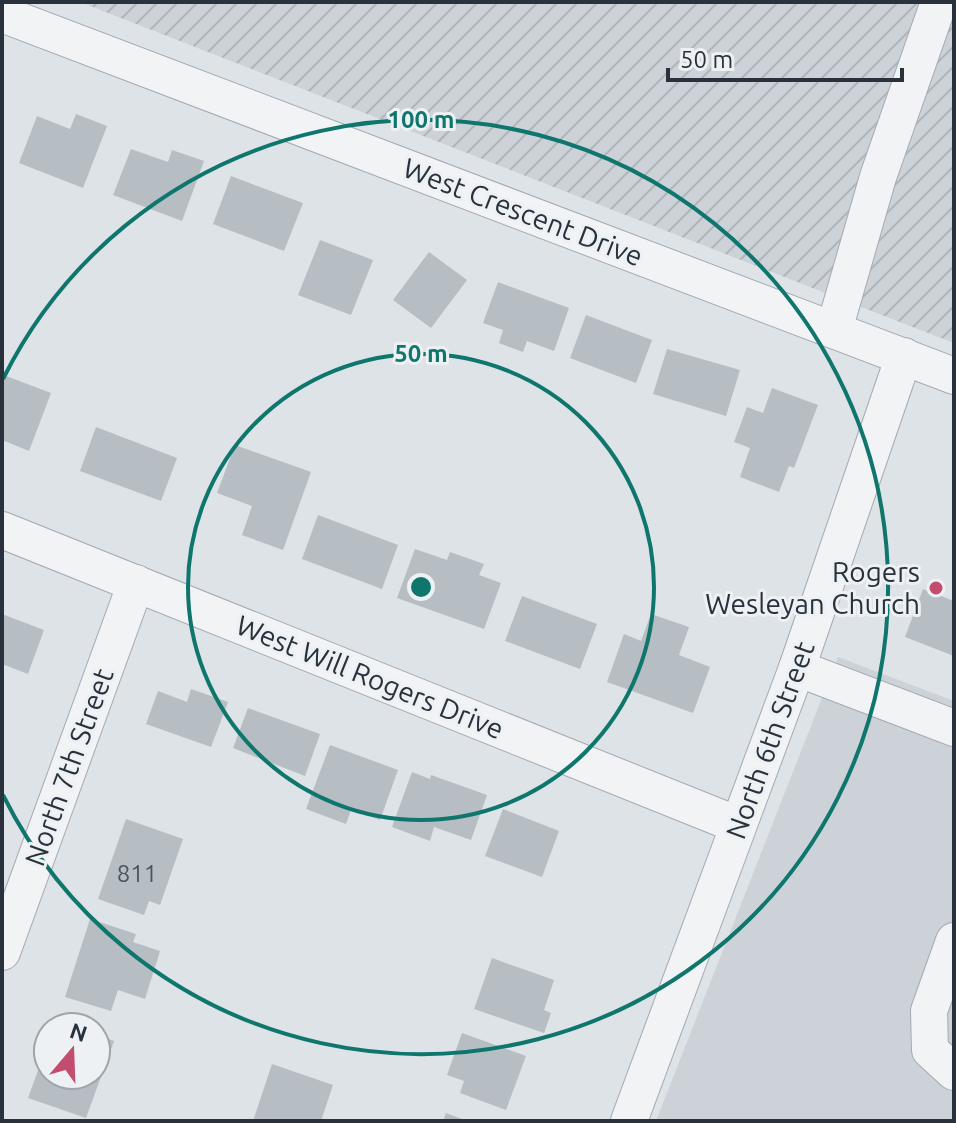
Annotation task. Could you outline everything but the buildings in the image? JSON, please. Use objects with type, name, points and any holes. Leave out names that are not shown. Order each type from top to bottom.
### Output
[{"type":"street","points":[[834,330],[878,177],[939,2]]},
{"type":"street","name":"West Crescent Drive","points":[[2,14],[954,376]]},
{"type":"street","name":"North 6th Street","points":[[629,1121],[797,668],[904,356]]},
{"type":"street","name":"West Will Rogers Drive","points":[[2,530],[738,825]]},
{"type":"street","name":"North 7th Street","points":[[2,952],[136,583]]},
{"type":"street","points":[[797,668],[954,728]]},
{"type":"street","points":[[954,941],[929,1011],[930,1050],[954,1072]]},
{"type":"shaded area","points":[[80,2],[954,2],[954,343],[892,319]]},
{"type":"shaded area","points":[[838,657],[954,701],[954,1121],[656,1121]]},
{"type":"place","name":"Rogers Wesleyan Church","points":[[936,588]]}]
